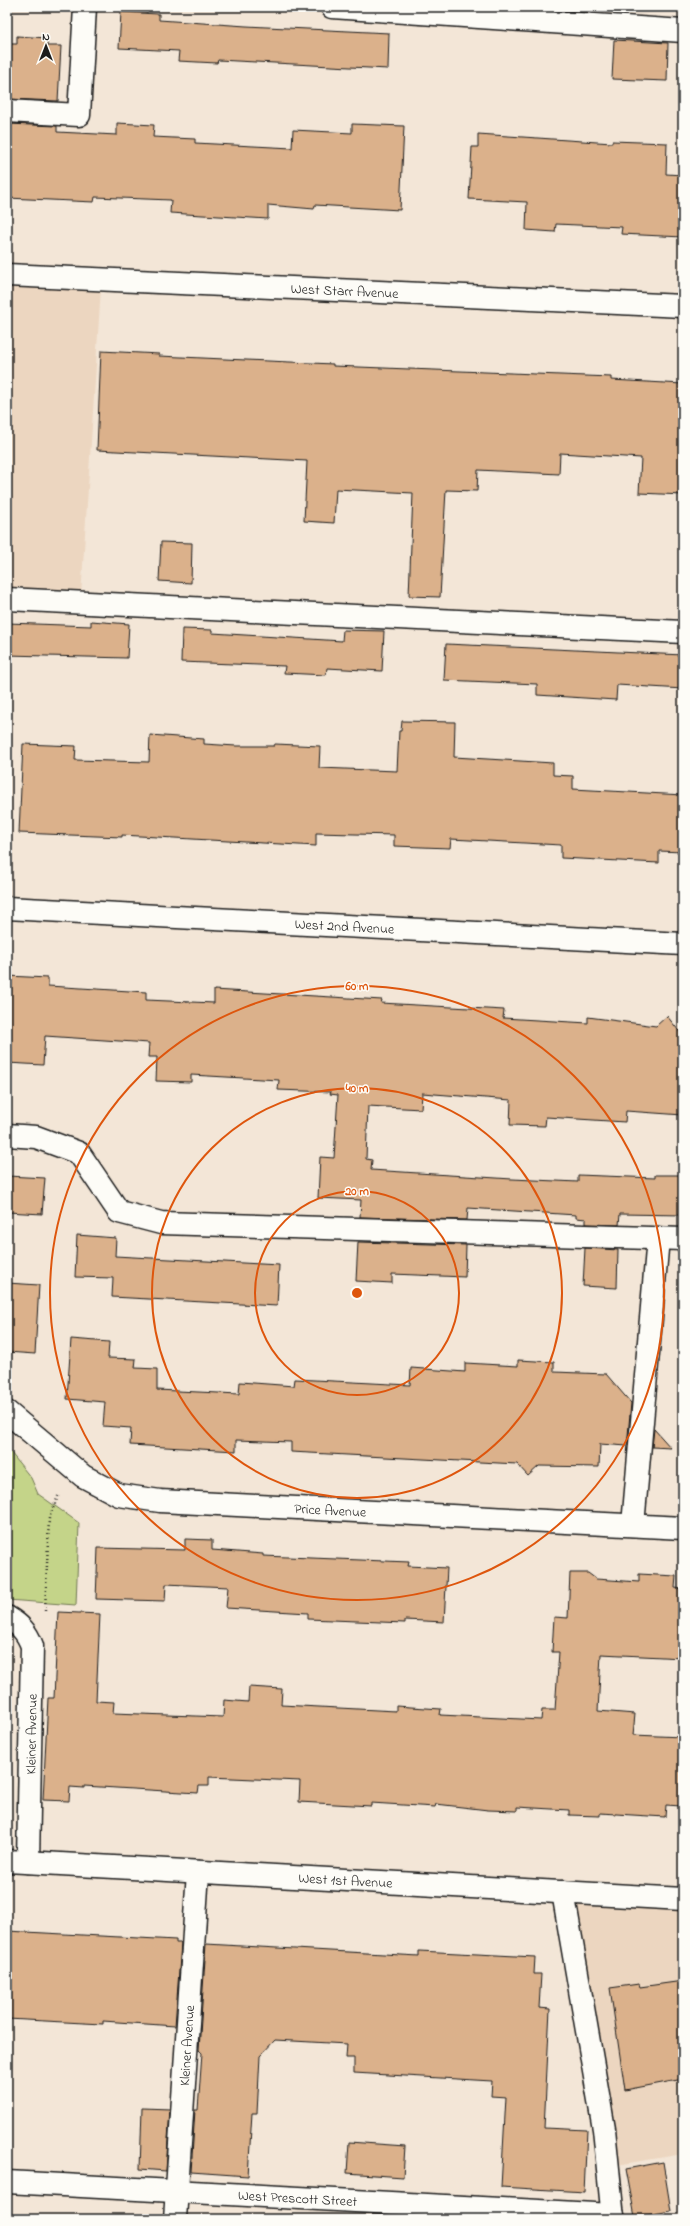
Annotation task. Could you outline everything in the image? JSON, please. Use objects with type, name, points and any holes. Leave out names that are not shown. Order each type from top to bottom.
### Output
[{"type":"street","points":[[7,111],[79,115],[85,7]]},
{"type":"street","points":[[332,7],[683,31]]},
{"type":"street","name":"West Starr Avenue","points":[[7,275],[683,306]]},
{"type":"street","points":[[7,599],[683,632]]},
{"type":"street","name":"West 2nd Avenue","points":[[7,908],[683,944]]},
{"type":"street","points":[[7,1135],[36,1137],[79,1154],[118,1212],[161,1223],[683,1239]]},
{"type":"street","points":[[633,1525],[658,1238]]},
{"type":"street","name":"Price Avenue","points":[[7,1412],[83,1476],[119,1495],[160,1501],[683,1528]]},
{"type":"street","points":[[7,1618],[19,1625],[28,1635]]},
{"type":"street","name":"Kleiner Avenue","points":[[18,1861],[33,1659],[28,1635]]},
{"type":"street","name":"West 1st Avenue","points":[[18,1861],[683,1899]]},
{"type":"street","name":"Kleiner Avenue","points":[[175,2219],[198,1872]]},
{"type":"street","points":[[563,1892],[604,2129],[613,2217]]},
{"type":"street","name":"West Prescott Street","points":[[7,2182],[613,2217]]},
{"type":"path","points":[[28,1635],[45,1616],[50,1518],[60,1492]]},
{"type":"shaded area","points":[[7,266],[102,272],[81,596],[7,591]]},
{"type":"shaded area","points":[[560,1891],[683,1898],[683,2154],[605,2167]]},
{"type":"green space","points":[[7,1448],[31,1478],[38,1494],[79,1523],[76,1605],[7,1600]]},
{"type":"building","points":[[121,12],[159,14],[159,20],[389,33],[388,69],[218,60],[217,63],[178,61],[179,51],[119,48]]},
{"type":"building","points":[[17,36],[47,38],[47,46],[61,46],[58,101],[7,99],[7,44],[17,44]]},
{"type":"building","points":[[614,40],[668,43],[667,81],[612,79]]},
{"type":"building","points":[[117,123],[154,125],[153,137],[195,139],[195,143],[292,148],[293,130],[352,133],[352,124],[404,126],[400,210],[315,205],[314,209],[268,205],[268,219],[170,213],[171,200],[95,197],[94,202],[7,198],[7,124],[57,126],[57,132],[117,135]]},
{"type":"building","points":[[478,134],[612,143],[612,141],[667,143],[666,174],[683,175],[683,237],[621,234],[622,227],[556,224],[555,232],[526,230],[527,202],[469,199],[472,147],[478,147]]},
{"type":"building","points":[[101,351],[159,354],[159,356],[333,364],[333,366],[611,377],[611,380],[683,384],[683,495],[639,493],[641,458],[560,453],[559,474],[478,470],[477,491],[446,490],[440,597],[409,596],[413,493],[336,489],[334,523],[304,521],[307,461],[97,450]]},
{"type":"building","points":[[161,542],[192,543],[191,583],[159,581]]},
{"type":"building","points":[[91,621],[129,624],[127,658],[7,655],[7,623],[91,626]]},
{"type":"building","points":[[182,629],[212,630],[212,633],[342,641],[343,630],[384,631],[382,671],[327,668],[326,675],[284,673],[285,666],[181,662]]},
{"type":"building","points":[[446,644],[683,655],[683,689],[617,685],[616,700],[537,695],[537,684],[444,680]]},
{"type":"building","points":[[402,721],[455,722],[454,757],[553,763],[553,775],[573,776],[573,789],[683,795],[683,852],[659,851],[659,863],[561,858],[561,845],[451,839],[450,848],[394,846],[394,835],[316,833],[316,846],[122,835],[122,837],[19,833],[23,744],[76,746],[75,760],[149,762],[150,735],[204,739],[204,744],[236,746],[274,746],[275,744],[320,746],[319,768],[397,771],[399,731],[401,731]]},
{"type":"building","points":[[7,976],[48,978],[48,986],[146,992],[146,1000],[214,1003],[214,990],[382,1000],[381,1003],[504,1010],[503,1018],[588,1023],[588,1017],[656,1026],[667,1016],[683,1036],[683,1115],[626,1111],[625,1122],[546,1117],[545,1126],[510,1125],[511,1100],[422,1093],[421,1109],[368,1106],[366,1159],[372,1160],[371,1170],[512,1179],[578,1182],[578,1175],[655,1178],[655,1175],[683,1175],[683,1215],[620,1214],[619,1225],[586,1224],[586,1219],[576,1218],[576,1215],[468,1208],[467,1220],[360,1217],[361,1200],[318,1198],[320,1157],[334,1158],[338,1095],[330,1094],[331,1092],[278,1090],[279,1080],[191,1075],[191,1082],[156,1081],[157,1057],[148,1057],[149,1043],[45,1036],[43,1065],[7,1063]]},
{"type":"building","points":[[7,1176],[45,1178],[42,1214],[7,1212]]},
{"type":"building","points":[[77,1235],[116,1238],[115,1256],[279,1265],[277,1306],[112,1297],[113,1278],[75,1277]]},
{"type":"building","points":[[358,1242],[466,1245],[465,1277],[392,1274],[392,1283],[356,1281]]},
{"type":"building","points":[[585,1248],[618,1250],[617,1288],[583,1286]]},
{"type":"building","points":[[7,1283],[39,1285],[35,1354],[7,1352]]},
{"type":"building","points":[[71,1339],[109,1342],[108,1358],[136,1359],[135,1368],[157,1369],[157,1390],[239,1394],[240,1382],[294,1386],[295,1379],[410,1385],[411,1368],[465,1372],[465,1363],[518,1366],[518,1360],[554,1362],[554,1372],[606,1374],[631,1403],[627,1446],[600,1444],[599,1467],[539,1466],[528,1476],[517,1464],[291,1452],[291,1442],[236,1440],[236,1451],[130,1445],[131,1428],[103,1426],[105,1402],[67,1399]]},
{"type":"building","points":[[654,1429],[671,1448],[652,1447]]},
{"type":"building","points":[[185,1539],[212,1540],[212,1550],[263,1554],[263,1556],[409,1562],[408,1566],[447,1568],[444,1622],[405,1620],[405,1623],[308,1619],[308,1613],[226,1608],[228,1587],[166,1584],[165,1601],[96,1599],[98,1548],[185,1550]]},
{"type":"building","points":[[570,1573],[588,1573],[596,1579],[639,1582],[639,1574],[676,1576],[675,1588],[683,1589],[683,1658],[601,1654],[598,1711],[635,1714],[633,1735],[683,1737],[681,1806],[666,1805],[665,1817],[600,1813],[600,1816],[569,1815],[569,1810],[517,1807],[517,1811],[488,1810],[436,1804],[435,1807],[371,1803],[371,1806],[299,1802],[300,1781],[209,1777],[209,1786],[199,1786],[198,1793],[84,1786],[84,1788],[70,1787],[69,1801],[43,1800],[48,1698],[54,1698],[58,1612],[100,1614],[96,1701],[114,1702],[113,1713],[223,1717],[224,1700],[248,1702],[249,1687],[282,1689],[281,1705],[396,1711],[396,1706],[441,1709],[440,1715],[541,1720],[542,1710],[555,1710],[559,1652],[552,1652],[554,1617],[568,1618]]},
{"type":"building","points":[[7,1931],[176,1940],[176,1943],[181,1943],[175,2026],[103,2021],[103,2024],[7,2019]]},
{"type":"building","points":[[206,1944],[419,1956],[419,1951],[535,1957],[534,1974],[541,1974],[539,2008],[550,2009],[544,2128],[587,2130],[584,2192],[501,2187],[506,2097],[491,2096],[492,2081],[354,2073],[354,2058],[346,2058],[347,2044],[275,2040],[260,2056],[257,2113],[252,2113],[248,2176],[191,2172],[195,2110],[198,2110],[202,2053],[199,2050]]},
{"type":"building","points":[[683,1981],[683,2079],[625,2090],[610,1988],[639,1984],[640,1987]]},
{"type":"building","points":[[142,2108],[170,2109],[166,2171],[140,2169]]},
{"type":"building","points":[[349,2142],[405,2146],[403,2177],[347,2173]]},
{"type":"building","points":[[663,2162],[671,2211],[635,2217],[626,2169]]}]
